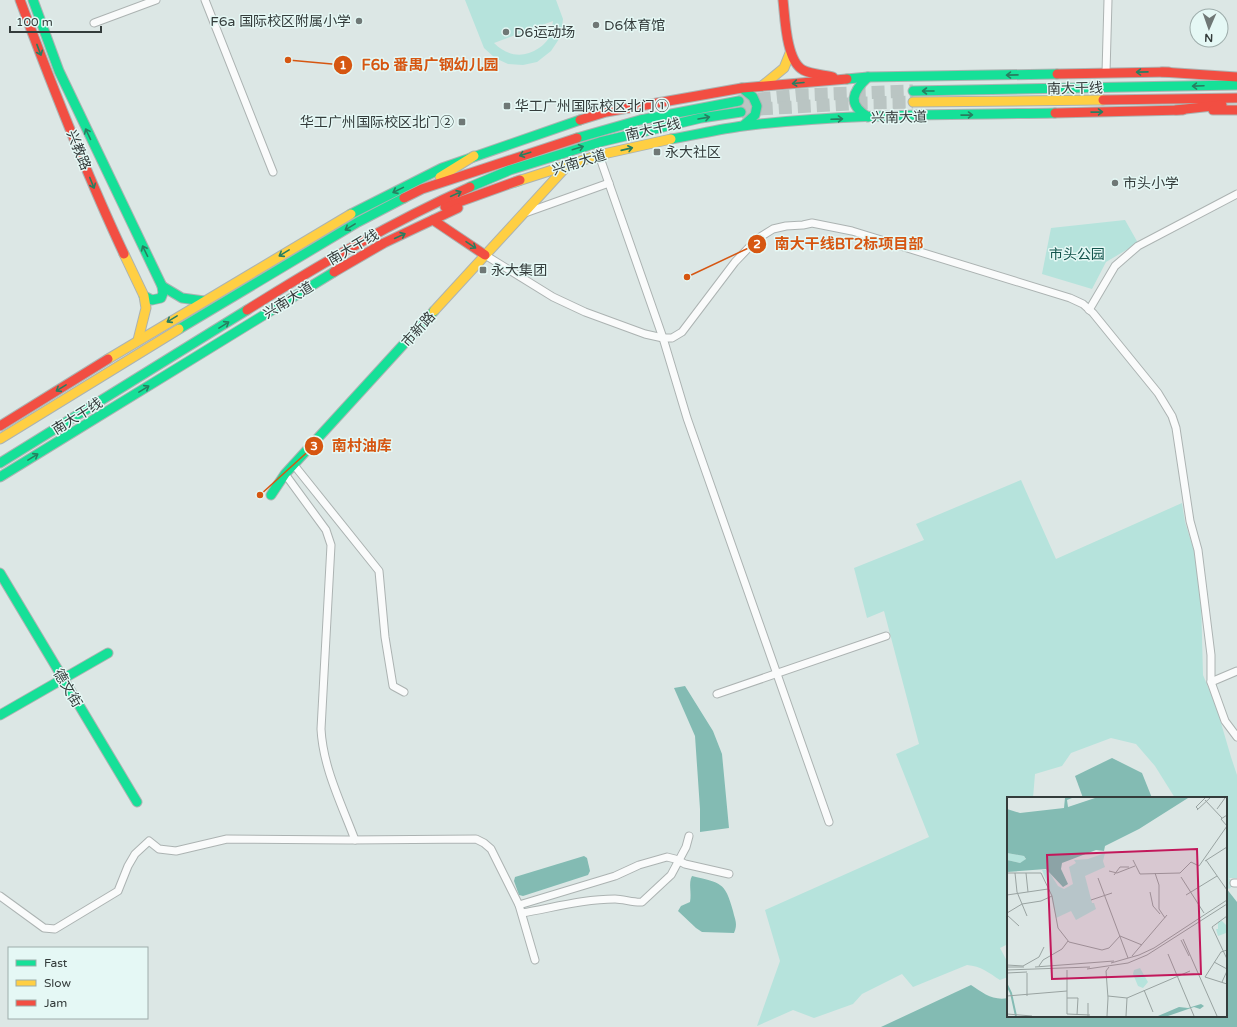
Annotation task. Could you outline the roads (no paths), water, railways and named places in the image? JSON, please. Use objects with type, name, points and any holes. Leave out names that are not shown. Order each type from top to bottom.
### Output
[{"type":"main road","name":"兴教路","points":[[20,0],[48,75],[99,200],[144,296]]},
{"type":"main road","name":"兴教路","points":[[33,0],[59,71],[162,286]]},
{"type":"main road","points":[[783,0],[790,53],[795,62],[802,70],[842,79]]},
{"type":"main road","points":[[762,86],[784,68],[790,53]]},
{"type":"main road","points":[[0,426],[204,300],[376,200],[442,168],[552,128],[606,112],[742,88],[868,77],[1237,71]]},
{"type":"main road","points":[[1162,72],[1237,77]]},
{"type":"main road","points":[[868,77],[857,87],[854,96],[857,109],[868,117]]},
{"type":"main road","name":"南大干线","points":[[913,91],[1237,84]]},
{"type":"main road","points":[[742,88],[752,94],[757,103],[757,112],[753,119],[742,126]]},
{"type":"main road","name":"南大干线","points":[[913,102],[1237,98]]},
{"type":"main road","name":"南大干线","points":[[0,439],[128,359],[358,222],[422,189],[591,132],[640,120],[740,101]]},
{"type":"main road","points":[[1176,110],[1237,103]]},
{"type":"main road","name":"兴南大道","points":[[0,477],[184,365],[311,285],[384,243],[468,202],[520,180],[599,155],[659,141],[742,126],[808,120],[868,117],[1237,110]]},
{"type":"main road","name":"南大干线","points":[[0,463],[310,271],[386,228],[454,195],[510,170],[600,142],[700,118],[741,112]]},
{"type":"main road","points":[[422,189],[474,156]]},
{"type":"main road","name":"市新路","points":[[271,495],[285,474],[567,165]]},
{"type":"main road","points":[[386,228],[520,180]]},
{"type":"main road","points":[[433,220],[485,255]]},
{"type":"main road","points":[[144,296],[156,301],[162,298],[162,286]]},
{"type":"main road","points":[[162,286],[184,300],[204,300]]},
{"type":"main road","points":[[138,340],[146,308],[144,296]]},
{"type":"main road","name":"德文街","points":[[0,573],[137,802]]},
{"type":"main road","points":[[0,715],[108,653]]},
{"type":"street","points":[[94,23],[156,0]]},
{"type":"street","points":[[205,0],[273,172]]},
{"type":"street","points":[[1106,73],[1108,0]]},
{"type":"street","points":[[599,155],[663,338],[687,418],[829,822]]},
{"type":"street","points":[[523,214],[609,183]]},
{"type":"street","points":[[1089,310],[1115,266],[1138,246],[1237,194]]},
{"type":"street","points":[[485,255],[559,300],[585,312],[645,334],[663,338],[672,338],[682,332],[735,262],[757,239],[773,229],[812,223],[852,231],[1070,298],[1083,304],[1158,393],[1172,416],[1176,428],[1190,521],[1198,550],[1211,655],[1211,682],[1225,721],[1237,737]]},
{"type":"street","points":[[294,465],[379,571],[385,637],[393,686],[404,692]]},
{"type":"street","points":[[285,474],[326,530],[331,545],[322,747],[329,771],[355,840]]},
{"type":"street","points":[[717,694],[886,636]]},
{"type":"street","points":[[1211,682],[1237,671]]},
{"type":"street","points":[[522,913],[586,902],[614,899],[642,902],[671,875],[686,847],[689,836]]},
{"type":"street","points":[[0,896],[44,928],[56,929],[118,891],[128,866],[135,854],[149,841],[159,849],[176,851],[226,838],[355,840],[476,839],[491,849],[519,905],[535,960]]},
{"type":"street","points":[[519,905],[615,876],[639,865],[667,857],[684,864],[729,874]]},
{"type":"tunnel","points":[[739,101],[801,95],[913,91]]},
{"type":"tunnel","points":[[741,112],[759,109],[913,102]]},
{"type":"place","name":"F6a 国际校区附属小学","points":[[359,21]]},
{"type":"place","name":"D6体育馆","points":[[596,25]]},
{"type":"place","name":"D6运动场","points":[[506,32]]},
{"type":"place","name":"F6b 番禺广钢幼儿园","points":[[288,60]]},
{"type":"place","name":"华工广州国际校区北门①","points":[[507,106]]},
{"type":"place","name":"华工广州国际校区北门②","points":[[462,122]]},
{"type":"place","name":"永大社区","points":[[657,152]]},
{"type":"place","name":"市头小学","points":[[1115,183]]},
{"type":"place","name":"永大集团","points":[[483,270]]},
{"type":"place","name":"南大干线BT2标项目部","points":[[687,277]]},
{"type":"place","name":"南村油库","points":[[260,495]]},
{"type":"park label","name":"市头公园","points":[[1077,254]]}]
